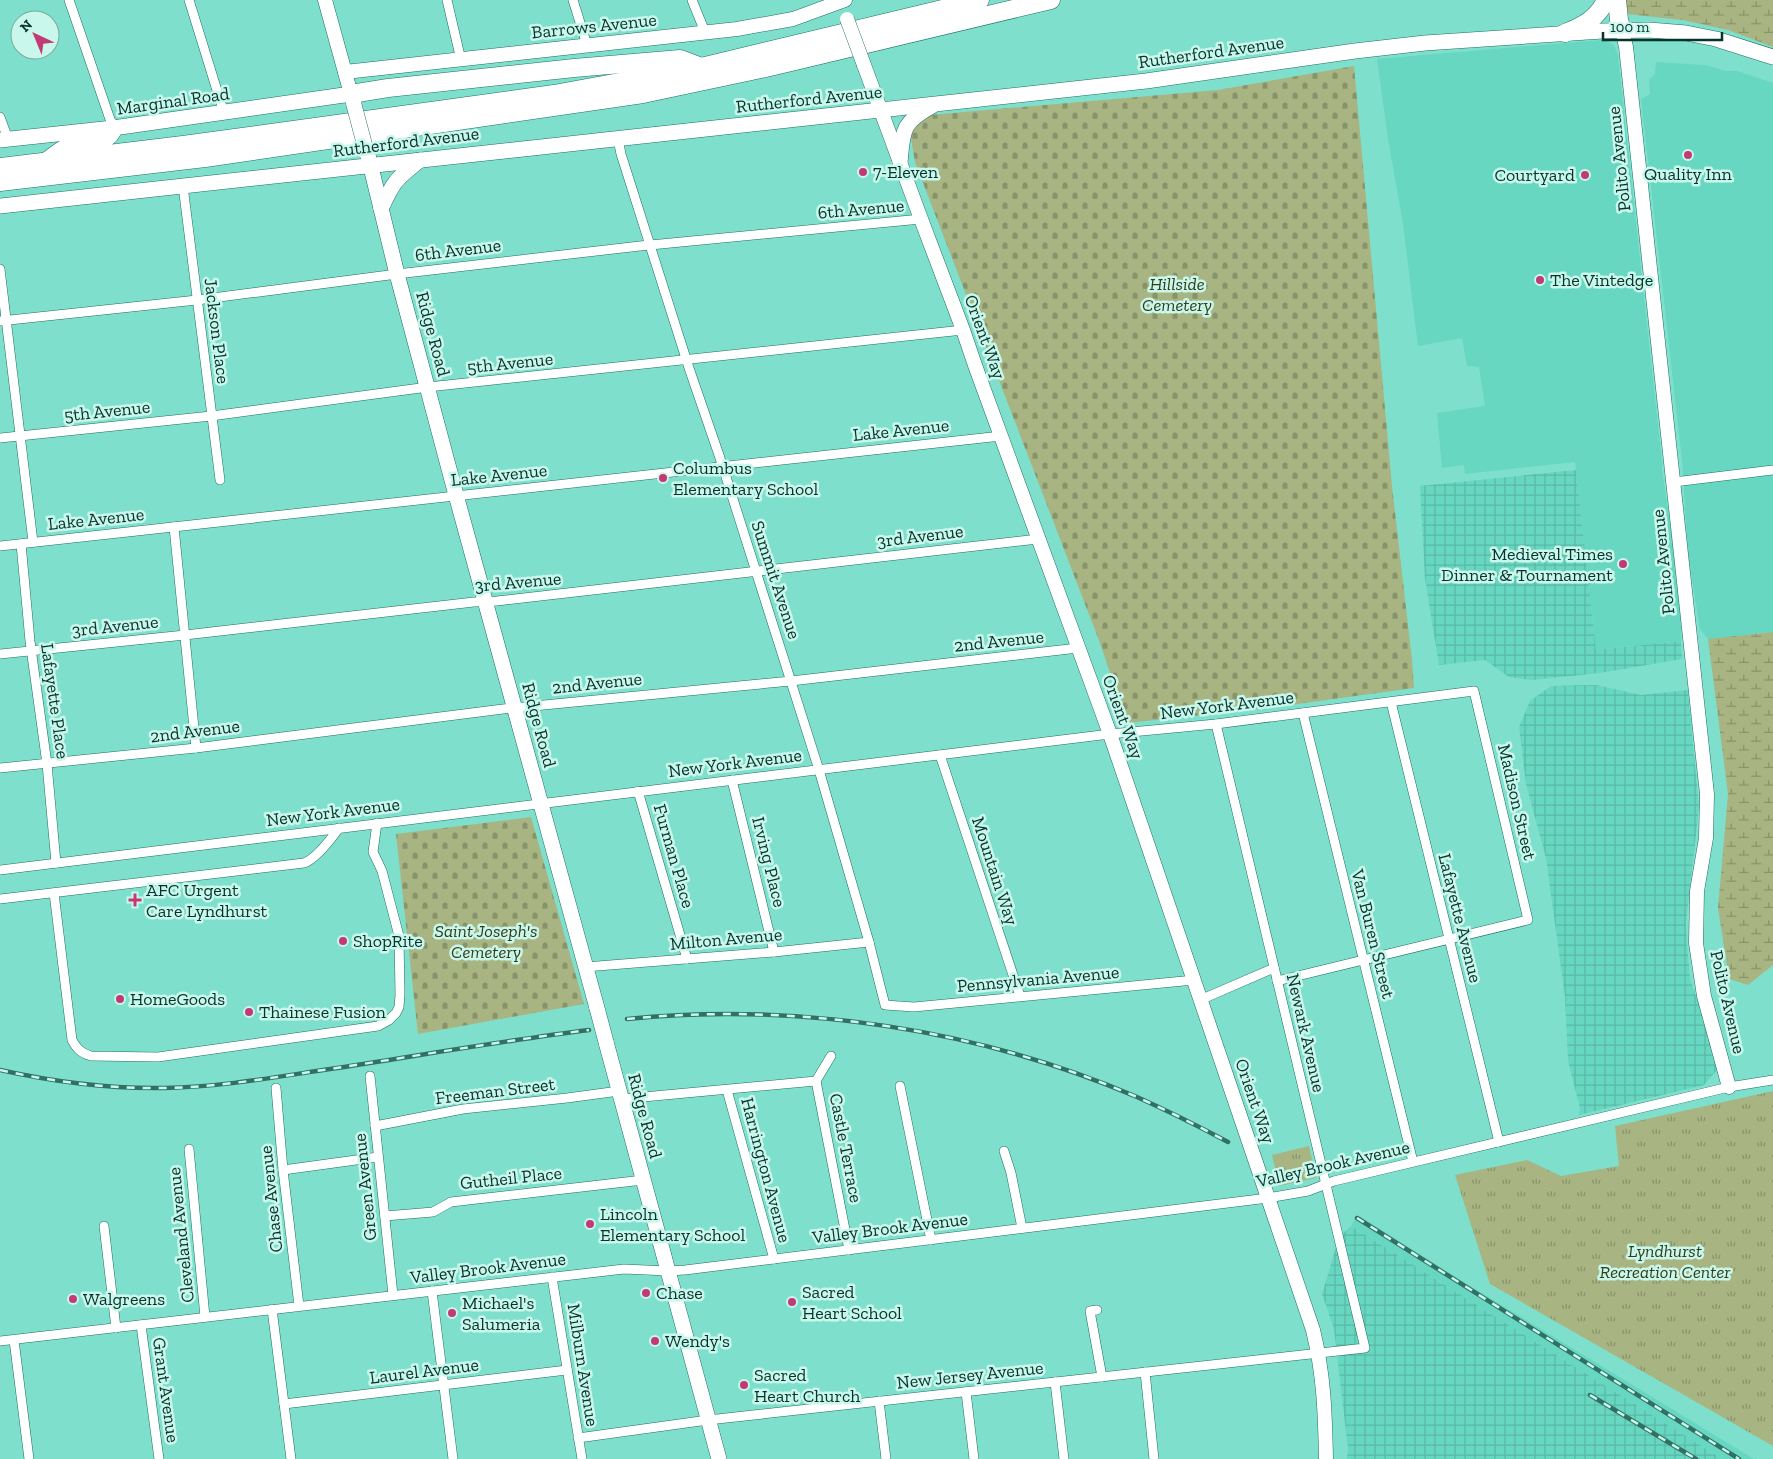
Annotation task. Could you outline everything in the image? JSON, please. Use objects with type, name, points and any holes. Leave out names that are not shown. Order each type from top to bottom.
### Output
[{"type":"highway","points":[[0,167],[44,163],[554,94],[701,68],[980,0]]},
{"type":"highway","points":[[0,182],[197,159],[643,94],[770,67],[1051,0]]},
{"type":"highway","points":[[1565,33],[1579,28],[1593,18],[1600,11],[1606,0]]},
{"type":"highway","points":[[1617,0],[1622,30]]},
{"type":"highway","points":[[352,100],[388,88],[564,69],[680,59],[701,68]]},
{"type":"highway","points":[[44,163],[68,147],[109,136],[114,128]]},
{"type":"main road","name":"Rutherford Avenue","points":[[0,206],[183,186],[369,160],[421,159],[618,139],[1180,76],[1383,47],[1565,33],[1649,30],[1686,33],[1727,42],[1773,56]]},
{"type":"main road","name":"Marginal Road","points":[[4,140],[224,113],[352,100]]},
{"type":"main road","name":"Ridge Road","points":[[352,100],[456,495],[719,1459]]},
{"type":"main road","points":[[900,163],[903,135],[906,126],[915,116],[937,103]]},
{"type":"main road","points":[[381,209],[396,179],[421,159]]},
{"type":"street","points":[[69,0],[114,128]]},
{"type":"street","points":[[189,0],[224,113]]},
{"type":"street","name":"Ridge Road","points":[[325,0],[352,100]]},
{"type":"street","points":[[447,0],[461,60]]},
{"type":"street","points":[[573,0],[586,45]]},
{"type":"street","points":[[692,0],[705,32]]},
{"type":"street","name":"Barrows Avenue","points":[[345,72],[766,25],[793,19],[842,0]]},
{"type":"street","name":"Orient Way","points":[[842,0],[880,110],[920,219],[964,330],[1110,734],[1313,1330],[1325,1397],[1326,1459]]},
{"type":"street","name":"Polito Avenue","points":[[1622,30],[1674,482],[1707,794],[1706,838],[1697,890],[1696,943],[1704,996],[1729,1087]]},
{"type":"street","points":[[0,117],[4,140]]},
{"type":"street","name":"Summit Avenue","points":[[618,139],[649,245],[723,466],[819,770],[869,942],[885,1005]]},
{"type":"street","name":"Jackson Place","points":[[183,186],[220,480]]},
{"type":"street","name":"6th Avenue","points":[[3,321],[197,300],[397,274],[649,245],[920,219]]},
{"type":"street","points":[[0,269],[3,321],[21,436],[33,542]]},
{"type":"street","name":"5th Avenue","points":[[0,438],[211,416],[428,387],[964,330]]},
{"type":"street","name":"Lake Avenue","points":[[0,546],[1001,436]]},
{"type":"street","points":[[1674,482],[1773,470]]},
{"type":"street","points":[[174,527],[196,748]]},
{"type":"street","name":"3rd Avenue","points":[[0,654],[486,602],[1038,539]]},
{"type":"street","name":"Lafayette Place","points":[[21,544],[32,651],[47,764],[56,863]]},
{"type":"street","name":"2nd Avenue","points":[[0,768],[196,748],[515,708],[1078,648]]},
{"type":"street","name":"New York Avenue","points":[[0,870],[1110,734],[1216,724],[1474,691]]},
{"type":"street","name":"Madison Street","points":[[1449,940],[1528,920],[1474,691]]},
{"type":"street","name":"Lafayette Avenue","points":[[1391,702],[1499,1142]]},
{"type":"street","name":"Van Buren Street","points":[[1303,713],[1413,1162]]},
{"type":"street","name":"Newark Avenue","points":[[1216,724],[1365,1348]]},
{"type":"street","name":"Mountain Way","points":[[940,755],[1020,996]]},
{"type":"street","name":"Irving Place","points":[[732,780],[774,952]]},
{"type":"street","name":"Furman Place","points":[[638,791],[686,959]]},
{"type":"street","points":[[54,893],[72,1040],[77,1049],[82,1053],[91,1056],[158,1057],[378,1026],[389,1020],[396,1013],[399,1007],[400,995],[398,936],[382,871],[373,852],[377,823]]},
{"type":"street","points":[[0,900],[304,863],[309,861],[325,845],[338,828]]},
{"type":"street","points":[[1277,981],[1449,940]]},
{"type":"street","name":"Milton Avenue","points":[[585,967],[774,952],[869,942]]},
{"type":"street","points":[[1200,1000],[1274,968]]},
{"type":"street","name":"Pennsylvania Avenue","points":[[885,1005],[914,1007],[1194,980]]},
{"type":"street","name":"Castle Terrace","points":[[831,1056],[816,1081],[849,1250]]},
{"type":"street","name":"Green Avenue","points":[[370,1076],[393,1295]]},
{"type":"street","name":"Valley Brook Avenue","points":[[0,1341],[552,1276],[624,1269],[668,1271],[1268,1198],[1300,1192],[1334,1181],[1729,1087],[1773,1080]]},
{"type":"street","name":"Freeman Street","points":[[375,1126],[463,1109],[567,1098],[727,1090],[816,1081]]},
{"type":"street","points":[[900,1086],[931,1240]]},
{"type":"street","name":"Chase Avenue","points":[[276,1088],[283,1170],[299,1306]]},
{"type":"street","name":"Harrington Avenue","points":[[727,1090],[774,1259]]},
{"type":"street","name":"Cleveland Avenue","points":[[189,1149],[205,1317]]},
{"type":"street","points":[[1004,1151],[1011,1173],[1022,1228]]},
{"type":"street","points":[[283,1170],[378,1157]]},
{"type":"street","name":"Gutheil Place","points":[[385,1216],[433,1212],[451,1202],[643,1180]]},
{"type":"street","points":[[104,1226],[116,1328]]},
{"type":"street","name":"Milburn Avenue","points":[[552,1276],[582,1459]]},
{"type":"street","points":[[432,1291],[453,1459]]},
{"type":"street","points":[[272,1309],[291,1459]]},
{"type":"street","points":[[1097,1310],[1090,1311],[1102,1377]]},
{"type":"street","name":"Grant Avenue","points":[[141,1325],[159,1459]]},
{"type":"street","points":[[14,1340],[28,1459]]},
{"type":"street","name":"New Jersey Avenue","points":[[578,1438],[708,1420],[1365,1348]]},
{"type":"street","name":"Laurel Avenue","points":[[284,1404],[567,1370]]},
{"type":"street","points":[[1145,1372],[1154,1459]]},
{"type":"street","points":[[1055,1382],[1064,1459]]},
{"type":"street","points":[[966,1392],[974,1459]]},
{"type":"street","points":[[879,1401],[886,1459]]},
{"type":"shaded area","points":[[1605,40],[1614,45],[1618,56],[1662,470],[1681,616],[1681,641],[1596,650],[1575,462],[1465,474],[1464,465],[1442,468],[1437,413],[1485,406],[1479,367],[1467,366],[1462,338],[1418,346],[1403,224],[1388,139],[1377,59]]},
{"type":"shaded area","points":[[1656,62],[1705,65],[1726,71],[1737,71],[1773,83],[1773,632],[1708,639],[1700,629],[1688,554],[1682,460],[1641,99],[1650,94],[1649,80],[1655,74]]},
{"type":"shaded area","points":[[1576,470],[1596,650],[1681,641],[1682,659],[1600,673],[1532,680],[1509,677],[1485,660],[1439,665],[1425,579],[1420,486]]},
{"type":"shaded area","points":[[1596,685],[1641,695],[1688,690],[1699,808],[1686,922],[1687,944],[1690,979],[1706,1025],[1718,1069],[1704,1085],[1579,1115],[1580,1108],[1568,1061],[1565,997],[1546,858],[1526,784],[1519,727],[1530,701],[1551,686]]},
{"type":"shaded area","points":[[1358,1215],[1459,1279],[1754,1459],[1722,1459],[1351,1226]]},
{"type":"shaded area","points":[[1351,1226],[1722,1459],[1347,1459],[1348,1449],[1334,1329],[1322,1294],[1339,1237]]},
{"type":"green space","points":[[1625,0],[1773,0],[1773,47],[1728,30],[1682,20],[1627,14]]},
{"type":"green space","name":"Hillside Cemetery","points":[[1354,66],[1392,486],[1414,688],[1268,708],[1127,723],[1100,643],[915,162],[910,132],[930,115],[1218,90]]},
{"type":"green space","points":[[1773,632],[1773,965],[1748,985],[1729,979],[1718,908],[1728,794],[1708,639]]},
{"type":"green space","name":"Saint Joseph's Cemetery","points":[[531,817],[584,1004],[418,1034],[396,834]]},
{"type":"green space","name":"Lyndhurst Recreation Center","points":[[1773,1091],[1773,1446],[1490,1284],[1455,1175],[1527,1160],[1561,1176],[1619,1166],[1615,1126]]},
{"type":"green space","points":[[1309,1146],[1316,1178],[1279,1186],[1272,1155]]},
{"type":"railway","points":[[627,1019],[757,1014],[822,1018],[887,1026],[951,1038],[1015,1054],[1077,1073],[1137,1097],[1228,1142]]},
{"type":"railway","points":[[0,1070],[41,1078],[102,1086],[186,1087],[228,1084],[589,1030]]},
{"type":"railway","points":[[1357,1218],[1739,1459]]},
{"type":"railway","points":[[1590,1395],[1696,1459]]},
{"type":"place","name":"Quality Inn","points":[[1688,155]]},
{"type":"place","name":"7-Eleven","points":[[863,172]]},
{"type":"place","name":"Courtyard","points":[[1585,175]]},
{"type":"place","name":"The Vintedge","points":[[1540,280]]},
{"type":"place","name":"Columbus Elementary School","points":[[663,478]]},
{"type":"place","name":"Medieval Times Dinner & Tournament","points":[[1623,564]]},
{"type":"place","name":"AFC Urgent Care Lyndhurst","points":[[135,900]]},
{"type":"place","name":"ShopRite","points":[[343,941]]},
{"type":"place","name":"HomeGoods","points":[[120,999]]},
{"type":"place","name":"Thainese Fusion","points":[[249,1012]]},
{"type":"place","name":"Lincoln Elementary School","points":[[590,1224]]},
{"type":"place","name":"Chase","points":[[646,1293]]},
{"type":"place","name":"Walgreens","points":[[73,1299]]},
{"type":"place","name":"Sacred Heart School","points":[[792,1302]]},
{"type":"place","name":"Michael's Salumeria","points":[[452,1313]]},
{"type":"place","name":"Wendy's","points":[[655,1341]]},
{"type":"place","name":"Sacred Heart Church","points":[[744,1385]]}]
